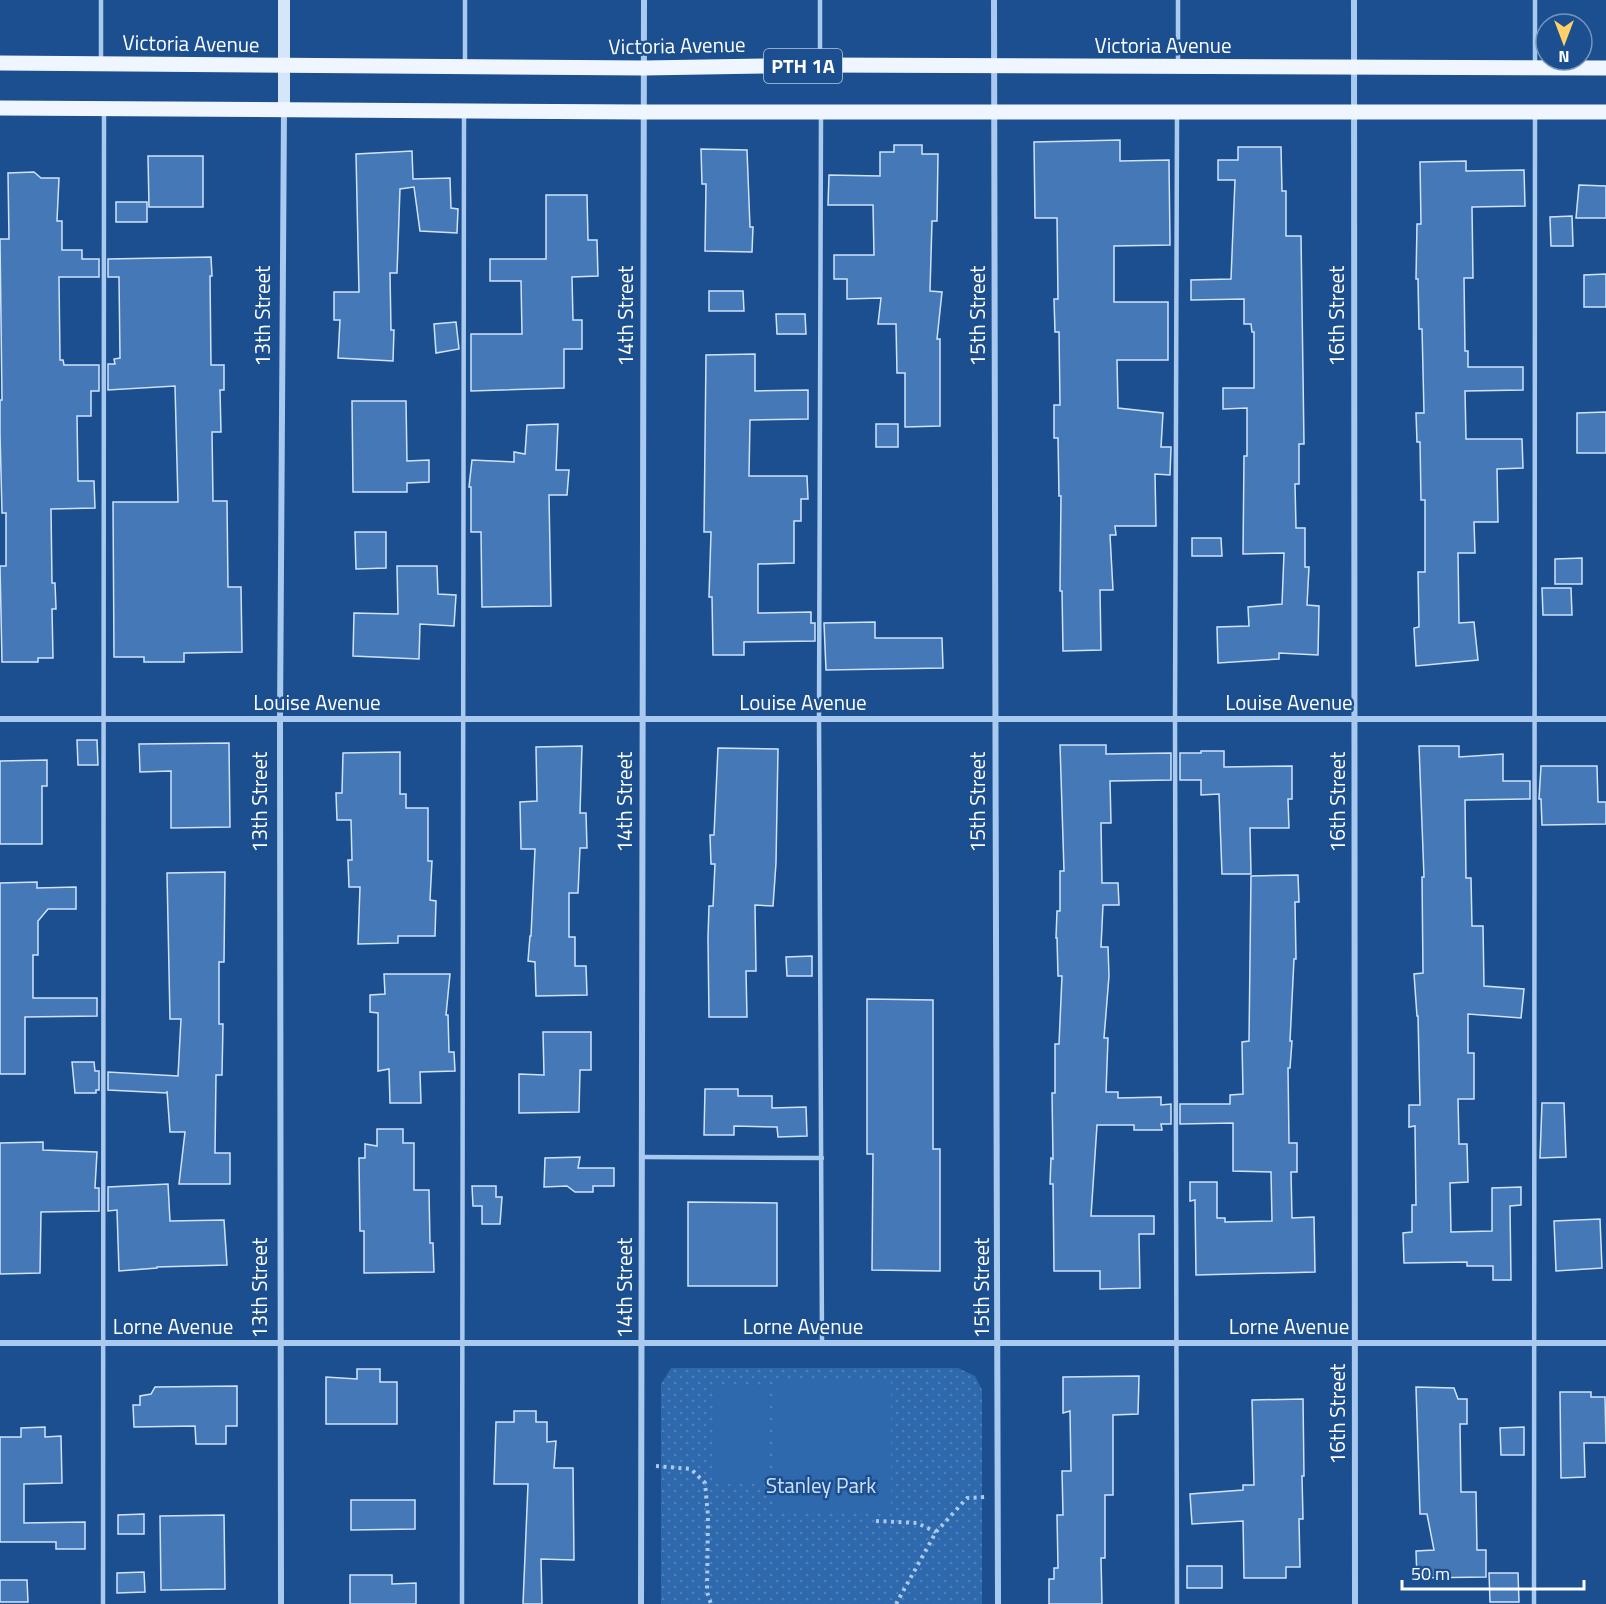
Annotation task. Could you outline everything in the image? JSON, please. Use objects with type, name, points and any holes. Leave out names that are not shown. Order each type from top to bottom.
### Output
[{"type":"main road","name":"Victoria Avenue","points":[[0,63],[644,68],[820,65],[1534,68]]},
{"type":"main road","name":"PTH 1A","points":[[0,108],[643,112],[1606,112]]},
{"type":"street","name":"13th Street","points":[[281,1604],[280,719],[284,0]]},
{"type":"street","name":"14th Street","points":[[641,1604],[644,0]]},
{"type":"street","name":"15th Street","points":[[994,0],[998,1604]]},
{"type":"street","name":"16th Street","points":[[1354,0],[1355,1604]]},
{"type":"street","name":"Louise Avenue","points":[[0,719],[1606,719]]},
{"type":"street","name":"Lorne Avenue","points":[[0,1343],[1606,1343]]},
{"type":"lane","points":[[101,0],[101,64]]},
{"type":"lane","points":[[465,0],[465,67]]},
{"type":"lane","points":[[820,0],[820,65]]},
{"type":"lane","points":[[1178,0],[1178,68]]},
{"type":"lane","points":[[103,1604],[104,108]]},
{"type":"lane","points":[[462,1604],[464,111]]},
{"type":"lane","points":[[1534,1604],[1535,111]]},
{"type":"lane","points":[[821,112],[819,719],[822,1343]]},
{"type":"lane","points":[[1177,112],[1175,719],[1177,1604]]},
{"type":"lane","points":[[641,1157],[822,1158]]},
{"type":"path","points":[[674,1467],[691,1469],[705,1483],[708,1516],[707,1592],[711,1604]]},
{"type":"path","points":[[896,1604],[936,1532],[967,1498]]},
{"type":"path","points":[[876,1521],[917,1523],[936,1532]]},
{"type":"green space","name":"Stanley Park","points":[[671,1368],[958,1368],[975,1376],[982,1390],[982,1604],[661,1604],[661,1384]]},
{"type":"green space","points":[[773,1381],[891,1381],[891,1511],[773,1511]]},
{"type":"green space","points":[[714,1387],[769,1388],[767,1483],[712,1482]]},
{"type":"building","points":[[1120,140],[1120,161],[1169,160],[1170,245],[1114,246],[1114,302],[1168,302],[1168,360],[1117,360],[1118,408],[1163,413],[1161,447],[1171,447],[1170,475],[1155,474],[1156,526],[1115,526],[1116,535],[1110,535],[1113,590],[1100,590],[1101,650],[1063,651],[1062,591],[1060,591],[1061,496],[1059,496],[1058,438],[1054,438],[1054,405],[1060,405],[1059,332],[1055,332],[1054,299],[1058,299],[1057,218],[1035,218],[1034,142]]},
{"type":"building","points":[[894,145],[922,145],[922,154],[938,154],[937,221],[932,221],[930,291],[942,292],[937,339],[940,339],[940,426],[905,427],[905,373],[897,373],[896,324],[878,324],[881,298],[847,299],[847,279],[834,279],[834,255],[874,255],[873,205],[828,205],[829,175],[880,176],[880,152],[894,152]]},
{"type":"building","points":[[1238,147],[1281,147],[1282,191],[1286,191],[1286,236],[1301,236],[1304,444],[1299,444],[1299,484],[1295,484],[1296,528],[1305,528],[1305,567],[1309,567],[1307,605],[1319,606],[1318,655],[1279,653],[1279,659],[1218,663],[1217,627],[1249,626],[1248,607],[1282,604],[1284,553],[1243,554],[1247,408],[1223,409],[1223,388],[1254,388],[1254,332],[1252,332],[1251,324],[1244,324],[1244,299],[1191,300],[1191,280],[1231,279],[1235,180],[1218,180],[1218,160],[1238,160]]},
{"type":"building","points":[[701,149],[747,150],[750,227],[753,227],[752,252],[705,251],[706,184],[702,184]]},
{"type":"building","points":[[412,151],[413,179],[450,178],[451,208],[458,209],[457,233],[420,231],[414,187],[400,189],[397,273],[390,273],[391,330],[394,330],[393,361],[338,358],[340,320],[334,320],[334,292],[359,292],[356,154]]},
{"type":"building","points":[[148,156],[203,156],[203,207],[149,207]]},
{"type":"building","points":[[1466,161],[1466,171],[1524,170],[1525,206],[1472,207],[1473,278],[1464,278],[1465,351],[1468,351],[1468,367],[1523,367],[1523,390],[1465,391],[1466,439],[1522,439],[1523,468],[1497,469],[1498,522],[1474,522],[1475,553],[1458,553],[1459,623],[1474,622],[1478,660],[1416,666],[1414,628],[1419,627],[1418,572],[1425,572],[1425,500],[1421,500],[1420,442],[1417,442],[1416,413],[1424,413],[1422,329],[1419,329],[1418,279],[1416,279],[1417,224],[1421,224],[1420,162]]},
{"type":"building","points":[[34,172],[41,178],[59,178],[57,221],[62,221],[62,250],[82,250],[82,259],[99,259],[99,277],[59,277],[60,360],[63,360],[64,365],[99,365],[99,391],[91,391],[91,416],[77,416],[78,481],[94,481],[95,508],[51,509],[52,583],[55,583],[56,609],[52,609],[53,658],[38,658],[38,662],[2,662],[0,566],[6,566],[6,513],[2,513],[0,433],[0,400],[2,400],[0,239],[9,239],[8,173]]},
{"type":"building","points":[[1579,185],[1606,186],[1606,218],[1576,218]]},
{"type":"building","points":[[546,195],[587,195],[588,240],[597,240],[598,276],[572,277],[573,320],[582,320],[582,349],[564,349],[564,388],[471,391],[471,334],[522,334],[521,281],[490,281],[490,259],[546,259]]},
{"type":"building","points":[[116,202],[147,202],[147,222],[116,222]]},
{"type":"building","points":[[1572,216],[1573,246],[1551,246],[1550,217]]},
{"type":"building","points":[[211,257],[211,365],[224,365],[224,390],[220,390],[221,432],[212,432],[213,501],[227,501],[228,587],[241,587],[242,652],[184,653],[184,662],[144,662],[144,657],[114,657],[113,502],[178,502],[175,386],[108,390],[108,364],[115,364],[114,359],[120,358],[119,277],[108,277],[108,259]]},
{"type":"building","points":[[1606,274],[1606,307],[1584,307],[1584,275]]},
{"type":"building","points":[[709,291],[743,291],[744,311],[709,311]]},
{"type":"building","points":[[776,314],[805,314],[806,334],[777,334]]},
{"type":"building","points":[[456,322],[459,349],[436,353],[434,324]]},
{"type":"building","points":[[755,354],[755,391],[808,390],[808,419],[750,420],[749,476],[807,476],[808,499],[801,499],[801,521],[794,521],[794,563],[758,564],[758,613],[811,612],[811,623],[815,623],[815,641],[744,642],[744,655],[713,655],[712,597],[709,597],[711,532],[704,532],[706,355]]},
{"type":"building","points":[[352,401],[406,401],[407,461],[429,460],[429,482],[407,483],[407,492],[353,492]]},
{"type":"building","points":[[1606,412],[1606,453],[1577,453],[1577,413]]},
{"type":"building","points":[[558,424],[556,470],[569,470],[567,495],[549,495],[551,606],[482,607],[481,532],[471,532],[471,487],[469,487],[472,460],[514,462],[514,452],[525,454],[527,425]]},
{"type":"building","points":[[876,424],[898,424],[898,447],[876,447]]},
{"type":"building","points":[[355,532],[386,532],[386,568],[356,569]]},
{"type":"building","points":[[1192,538],[1221,538],[1222,556],[1192,556]]},
{"type":"building","points":[[1582,558],[1582,584],[1555,584],[1555,559]]},
{"type":"building","points":[[397,566],[437,566],[438,594],[456,595],[454,626],[420,624],[419,659],[353,656],[354,613],[398,614]]},
{"type":"building","points":[[1542,588],[1571,588],[1572,615],[1543,615]]},
{"type":"building","points":[[875,622],[875,638],[942,638],[943,668],[826,670],[824,623]]},
{"type":"building","points":[[77,740],[97,740],[98,765],[78,765]]},
{"type":"building","points":[[229,743],[230,827],[171,828],[171,771],[140,772],[139,744]]},
{"type":"building","points":[[1060,745],[1106,745],[1106,754],[1171,753],[1171,780],[1110,781],[1111,823],[1101,823],[1102,883],[1118,883],[1119,905],[1103,905],[1101,947],[1108,947],[1109,976],[1104,1038],[1108,1038],[1106,1092],[1118,1092],[1118,1098],[1161,1097],[1161,1105],[1171,1104],[1171,1124],[1161,1124],[1162,1130],[1134,1130],[1134,1125],[1097,1125],[1091,1216],[1154,1216],[1154,1234],[1139,1234],[1140,1288],[1100,1289],[1100,1271],[1054,1271],[1053,1184],[1050,1184],[1051,1158],[1053,1159],[1052,1093],[1055,1093],[1055,1044],[1059,1044],[1062,976],[1058,976],[1057,911],[1060,911],[1060,871],[1064,871]]},
{"type":"building","points":[[582,746],[580,813],[586,813],[587,848],[580,848],[578,893],[569,893],[569,937],[575,937],[575,966],[586,966],[587,995],[536,996],[535,962],[528,961],[535,849],[521,849],[520,802],[537,801],[536,747]]},
{"type":"building","points":[[1419,746],[1459,746],[1459,757],[1503,754],[1503,781],[1530,781],[1530,799],[1465,800],[1466,878],[1471,878],[1472,926],[1483,926],[1484,986],[1524,989],[1521,1018],[1468,1014],[1468,1053],[1474,1053],[1474,1099],[1458,1099],[1459,1144],[1467,1144],[1468,1182],[1450,1183],[1451,1232],[1492,1231],[1492,1188],[1521,1187],[1521,1205],[1510,1206],[1511,1280],[1493,1280],[1493,1266],[1467,1266],[1467,1262],[1404,1263],[1403,1233],[1412,1232],[1412,1205],[1416,1205],[1415,1126],[1409,1127],[1409,1105],[1420,1105],[1418,1016],[1414,974],[1423,973],[1422,877],[1424,877]]},
{"type":"building","points":[[718,748],[778,749],[773,906],[755,905],[756,971],[746,971],[747,1017],[709,1017],[709,906],[713,906],[715,864],[711,864],[710,835],[714,835]]},
{"type":"building","points":[[1201,751],[1224,751],[1224,767],[1292,766],[1292,799],[1288,799],[1289,828],[1250,828],[1251,874],[1222,874],[1219,794],[1201,795],[1201,780],[1180,780],[1180,753],[1201,753]]},
{"type":"building","points":[[400,752],[400,794],[406,794],[406,808],[428,808],[428,861],[432,861],[430,900],[436,901],[435,936],[398,936],[398,943],[358,944],[360,887],[349,887],[348,860],[352,860],[351,820],[337,820],[336,793],[342,793],[343,753]]},
{"type":"building","points":[[47,760],[47,786],[42,786],[42,844],[0,844],[0,761]]},
{"type":"building","points":[[1541,766],[1597,766],[1598,802],[1606,802],[1606,824],[1542,825],[1541,799],[1539,799]]},
{"type":"building","points":[[225,872],[224,962],[219,962],[219,1024],[223,1024],[222,1075],[216,1075],[215,1153],[230,1153],[230,1184],[179,1184],[185,1132],[170,1132],[167,1091],[167,1093],[108,1090],[108,1072],[178,1076],[181,1019],[170,1019],[167,873]]},
{"type":"building","points":[[1298,875],[1299,902],[1295,902],[1296,959],[1294,959],[1290,1041],[1292,1041],[1290,1068],[1288,1068],[1289,1143],[1297,1143],[1297,1172],[1291,1172],[1292,1218],[1314,1217],[1315,1272],[1196,1275],[1195,1200],[1190,1201],[1190,1182],[1217,1182],[1217,1218],[1225,1218],[1225,1222],[1272,1221],[1271,1172],[1233,1171],[1233,1123],[1180,1124],[1180,1104],[1230,1104],[1230,1095],[1243,1094],[1242,1042],[1249,1041],[1251,876]]},
{"type":"building","points":[[37,882],[37,888],[76,887],[76,909],[48,909],[38,921],[38,955],[33,955],[33,998],[97,998],[97,1016],[25,1017],[25,1074],[0,1074],[0,883]]},
{"type":"building","points":[[812,956],[812,976],[787,976],[786,957]]},
{"type":"building","points":[[384,974],[450,974],[446,1015],[448,1015],[449,1052],[454,1052],[455,1071],[420,1072],[421,1103],[390,1103],[389,1069],[378,1071],[378,1013],[370,1012],[370,995],[385,994]]},
{"type":"building","points":[[867,999],[933,1000],[933,1149],[940,1149],[940,1271],[872,1270],[873,1154],[867,1154]]},
{"type":"building","points":[[543,1032],[591,1032],[591,1070],[580,1070],[579,1112],[519,1113],[519,1074],[544,1075]]},
{"type":"building","points":[[72,1062],[94,1062],[95,1071],[99,1071],[99,1090],[96,1090],[96,1093],[75,1093]]},
{"type":"building","points":[[705,1089],[738,1089],[738,1096],[772,1096],[772,1108],[806,1107],[807,1136],[778,1137],[777,1127],[734,1126],[734,1135],[704,1135]]},
{"type":"building","points":[[1542,1103],[1564,1103],[1566,1157],[1540,1158]]},
{"type":"building","points":[[377,1129],[403,1129],[403,1143],[414,1143],[414,1190],[429,1190],[430,1243],[433,1243],[434,1272],[364,1273],[364,1231],[360,1231],[359,1158],[365,1158],[365,1144],[377,1146]]},
{"type":"building","points":[[43,1142],[43,1150],[97,1152],[95,1188],[99,1188],[99,1211],[41,1212],[40,1273],[0,1274],[0,1143]]},
{"type":"building","points":[[580,1157],[578,1168],[614,1168],[614,1186],[593,1186],[593,1192],[575,1192],[567,1186],[544,1187],[545,1158]]},
{"type":"building","points":[[168,1184],[170,1221],[224,1220],[227,1265],[157,1267],[119,1271],[117,1210],[108,1211],[108,1187]]},
{"type":"building","points":[[472,1186],[496,1186],[496,1197],[502,1197],[500,1224],[482,1224],[482,1206],[473,1206]]},
{"type":"building","points":[[688,1202],[777,1203],[777,1286],[688,1286]]},
{"type":"building","points":[[1600,1219],[1602,1268],[1556,1271],[1554,1221]]},
{"type":"building","points":[[357,1369],[380,1369],[380,1382],[397,1382],[397,1424],[326,1424],[326,1377],[357,1379]]},
{"type":"building","points":[[1139,1376],[1138,1414],[1113,1415],[1113,1495],[1105,1495],[1105,1558],[1101,1558],[1102,1604],[1049,1604],[1049,1579],[1054,1579],[1054,1568],[1058,1568],[1057,1515],[1063,1515],[1062,1471],[1071,1471],[1070,1411],[1063,1413],[1063,1377]]},
{"type":"building","points":[[237,1386],[237,1426],[226,1426],[226,1444],[196,1444],[195,1426],[134,1427],[133,1405],[140,1405],[140,1396],[151,1394],[155,1387]]},
{"type":"building","points":[[1416,1387],[1454,1388],[1458,1399],[1467,1399],[1467,1424],[1460,1424],[1461,1492],[1476,1492],[1477,1550],[1486,1550],[1486,1577],[1417,1578],[1416,1551],[1434,1550],[1427,1514],[1420,1514]]},
{"type":"building","points":[[1560,1392],[1591,1392],[1591,1397],[1605,1397],[1606,1443],[1584,1443],[1585,1477],[1561,1478]]},
{"type":"building","points":[[1303,1399],[1304,1476],[1302,1476],[1303,1519],[1299,1519],[1300,1567],[1286,1567],[1286,1578],[1244,1578],[1243,1521],[1192,1524],[1190,1494],[1243,1490],[1243,1485],[1254,1485],[1252,1400]]},
{"type":"building","points":[[514,1411],[536,1411],[536,1422],[547,1422],[547,1442],[556,1441],[554,1468],[573,1468],[574,1560],[541,1559],[542,1604],[523,1604],[528,1484],[494,1484],[496,1422],[514,1422]]},
{"type":"building","points":[[45,1427],[45,1437],[61,1436],[62,1483],[24,1484],[24,1523],[85,1522],[85,1549],[56,1549],[56,1542],[0,1542],[0,1437],[21,1437],[21,1428]]},
{"type":"building","points":[[1524,1427],[1524,1455],[1501,1455],[1500,1428]]},
{"type":"building","points":[[351,1500],[415,1500],[415,1529],[351,1530]]},
{"type":"building","points":[[144,1514],[144,1534],[118,1534],[118,1515]]},
{"type":"building","points":[[224,1515],[225,1589],[161,1590],[160,1516]]},
{"type":"building","points":[[1187,1566],[1222,1566],[1222,1588],[1187,1588]]},
{"type":"building","points":[[144,1572],[145,1592],[117,1593],[117,1573]]},
{"type":"building","points":[[1489,1573],[1518,1573],[1519,1602],[1490,1602]]},
{"type":"building","points":[[350,1575],[392,1575],[392,1584],[416,1583],[416,1604],[350,1604]]},
{"type":"building","points":[[0,1580],[27,1580],[28,1602],[0,1602]]}]
